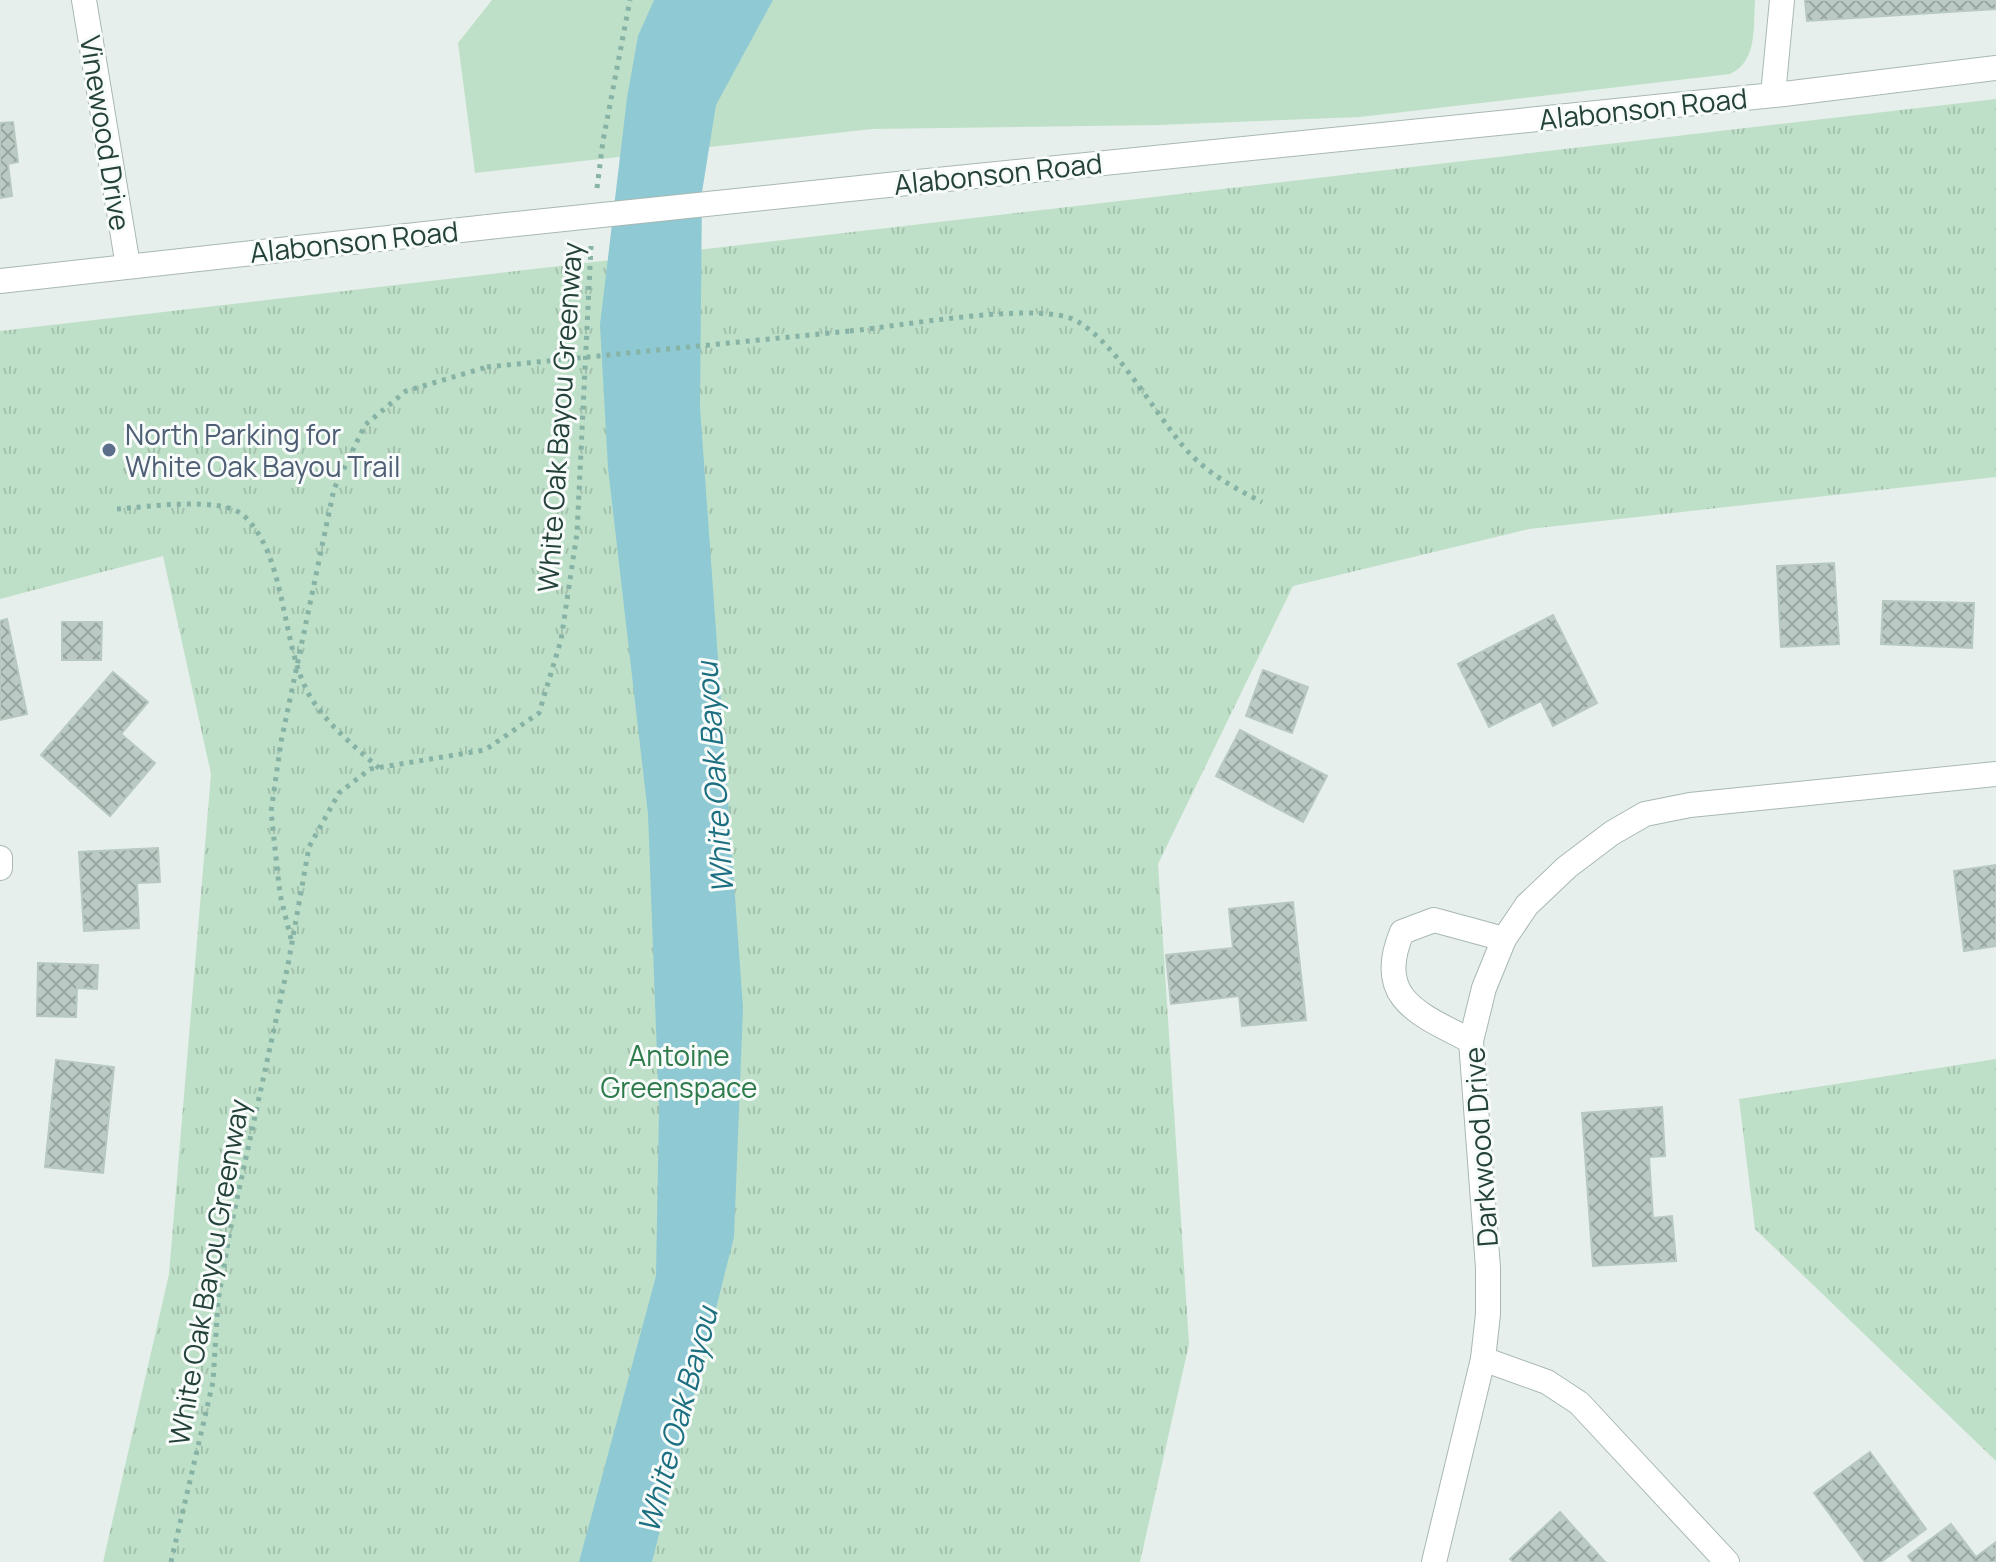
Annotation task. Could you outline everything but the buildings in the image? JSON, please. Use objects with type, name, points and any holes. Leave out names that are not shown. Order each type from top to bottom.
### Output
[{"type":"street","name":"Vinewood Drive","points":[[84,0],[128,266]]},
{"type":"street","points":[[1773,95],[1782,0]]},
{"type":"street","name":"Alabonson Road","points":[[0,281],[888,185],[1773,95],[1996,68]]},
{"type":"street","name":"Darkwood Drive","points":[[1434,1562],[1483,1359],[1488,1268],[1471,1041],[1484,988],[1504,939],[1527,905],[1567,867],[1612,833],[1645,814],[1690,805],[1996,774]]},
{"type":"street","points":[[0,858],[0,868]]},
{"type":"street","points":[[1471,1041],[1414,1011],[1393,983],[1391,958],[1402,932],[1434,920],[1504,939]]},
{"type":"street","points":[[1483,1359],[1547,1382],[1579,1403],[1727,1562]]},
{"type":"path","points":[[596,199],[603,141],[630,0]]},
{"type":"path","name":"White Oak Bayou Greenway","points":[[171,1562],[213,1382],[218,1301],[230,1231],[309,847],[339,793],[370,769],[485,750],[539,713],[561,640],[577,533],[591,242]]},
{"type":"path","name":"White Oak Bayou Greenway","points":[[291,942],[280,894],[271,812],[297,662],[334,489],[365,425],[406,391],[487,367],[1027,312],[1069,318],[1095,332],[1184,447],[1216,479],[1262,502]]},
{"type":"path","name":"White Oak Bayou Greenway","points":[[117,509],[201,503],[242,514],[264,544],[297,662],[310,696],[339,731],[380,768]]},
{"type":"green space","points":[[492,0],[1755,0],[1750,52],[1739,68],[1730,74],[1360,117],[1159,125],[872,129],[475,173],[458,43]]},
{"type":"green space","name":"Antoine Greenspace","points":[[1996,99],[1996,477],[1529,529],[1293,586],[1158,864],[1189,1344],[1140,1562],[103,1562],[169,1274],[211,774],[163,556],[0,599],[0,331]]},
{"type":"green space","points":[[1996,1059],[1996,1461],[1755,1229],[1739,1099]]},
{"type":"water","name":"White Oak Bayou","points":[[654,0],[773,0],[716,105],[702,192],[700,407],[743,1008],[734,1237],[652,1562],[579,1562],[656,1276],[659,1109],[648,814],[608,468],[600,325],[627,98],[638,36]]},
{"type":"place","name":"North Parking for White Oak Bayou Trail","points":[[109,450]]}]
